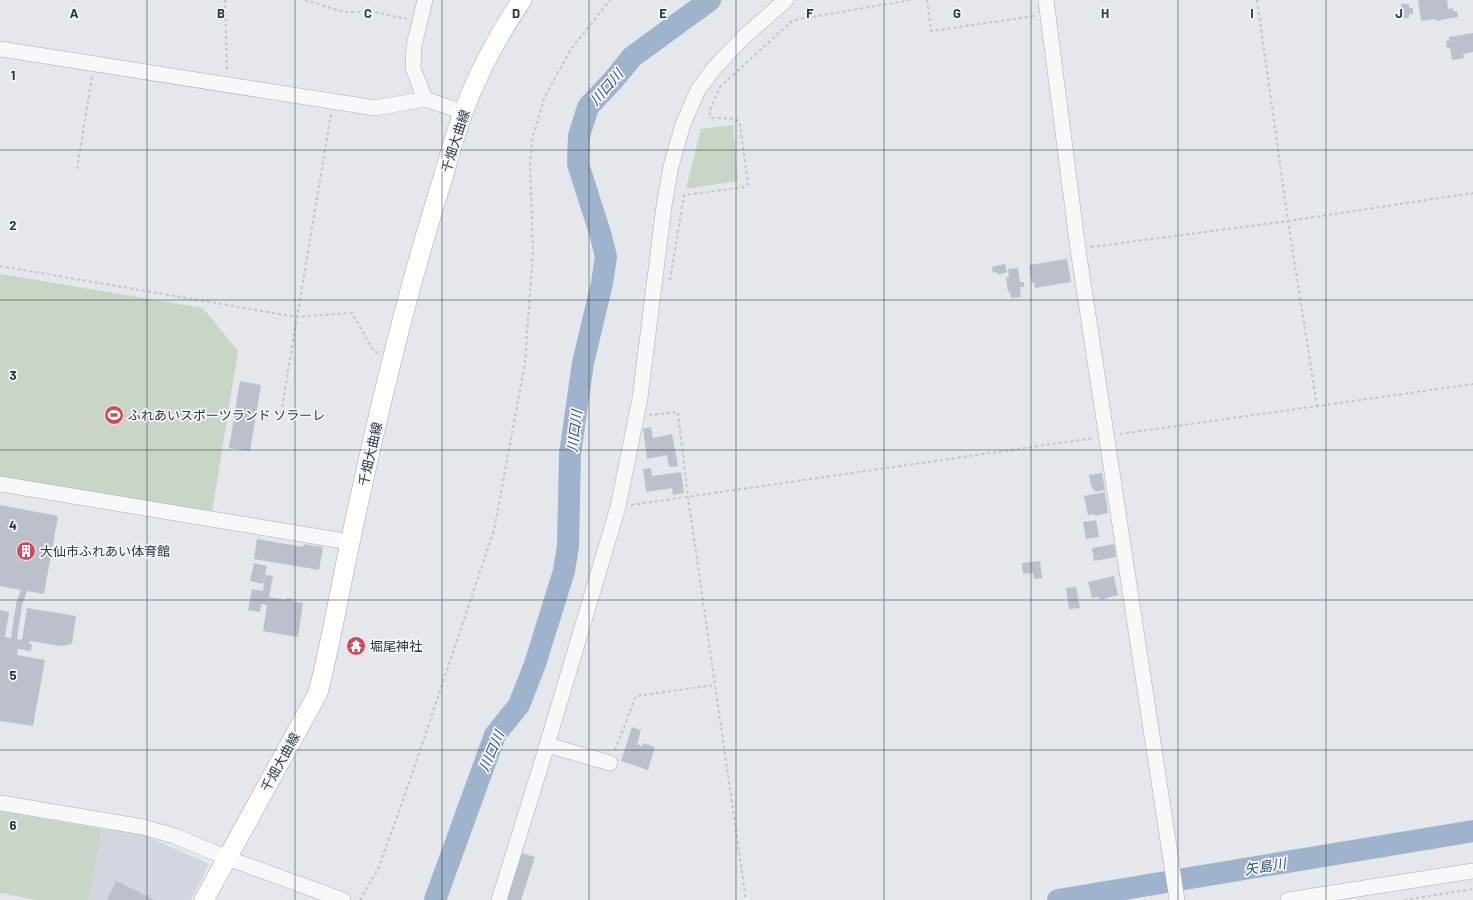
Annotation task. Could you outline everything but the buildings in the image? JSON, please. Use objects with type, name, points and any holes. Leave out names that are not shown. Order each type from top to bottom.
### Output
[{"type":"main road","name":"千畑大曲線","points":[[204,900],[318,693],[391,360],[424,240],[463,112],[489,53],[522,0]]},
{"type":"street","points":[[425,0],[414,46],[413,68],[425,99]]},
{"type":"street","points":[[499,900],[547,745],[618,507],[644,414],[640,398],[664,206],[671,166],[683,124],[698,90],[715,68],[746,35],[786,0]]},
{"type":"street","points":[[1048,7],[1078,249],[1177,900]]},
{"type":"street","points":[[0,49],[375,108],[425,99],[463,112]]},
{"type":"street","points":[[0,484],[350,542]]},
{"type":"street","points":[[547,745],[610,763]]},
{"type":"street","points":[[0,803],[143,827],[175,836],[227,858],[343,900]]},
{"type":"street","points":[[1288,900],[1473,871]]},
{"type":"path","points":[[225,0],[227,85]]},
{"type":"path","points":[[305,0],[344,12],[374,12],[420,22]]},
{"type":"path","points":[[360,900],[378,869],[406,792],[494,530],[525,363],[533,251],[530,160],[533,136],[545,96],[571,49],[610,0]]},
{"type":"path","points":[[670,281],[684,196],[745,187],[748,184],[740,124],[736,119],[712,118],[709,112],[720,87],[792,20],[911,0]]},
{"type":"path","points":[[927,0],[931,31],[1048,7]]},
{"type":"path","points":[[1257,0],[1288,221],[1317,407]]},
{"type":"path","points":[[77,169],[94,64]]},
{"type":"path","points":[[280,419],[334,101]]},
{"type":"path","points":[[1078,249],[1288,221],[1473,193]]},
{"type":"path","points":[[0,266],[297,317],[352,313],[373,350],[391,360]]},
{"type":"path","points":[[618,507],[1473,384]]},
{"type":"path","points":[[644,414],[652,408]]},
{"type":"path","points":[[644,414],[678,412],[688,497],[746,900]]},
{"type":"path","points":[[610,763],[636,696],[715,685]]},
{"type":"path","points":[[1404,900],[1473,889]]},
{"type":"shaded area","points":[[102,829],[139,833],[209,864],[191,900],[89,900]]},
{"type":"green space","points":[[733,125],[738,181],[686,189],[701,129]]},
{"type":"green space","name":"ふれあいスポーツランド ソラーレ","points":[[0,274],[203,308],[238,351],[212,513],[0,479]]},
{"type":"green space","points":[[0,811],[102,829],[89,900],[37,900],[0,893]]},
{"type":"waterway","name":"川口川","points":[[435,900],[495,735],[519,705],[535,664],[564,571],[568,546],[570,454],[583,363],[602,283],[606,257],[601,236],[578,164],[579,136],[588,107],[632,57],[710,0]]},
{"type":"waterway","name":"矢島川","points":[[1058,900],[1473,831]]},
{"type":"place","name":"ふれあいスポーツランド ソラーレ","points":[[114,415]]},
{"type":"place","name":"大仙市ふれあい体育館","points":[[26,551]]},
{"type":"place","name":"堀尾神社","points":[[356,646]]}]
